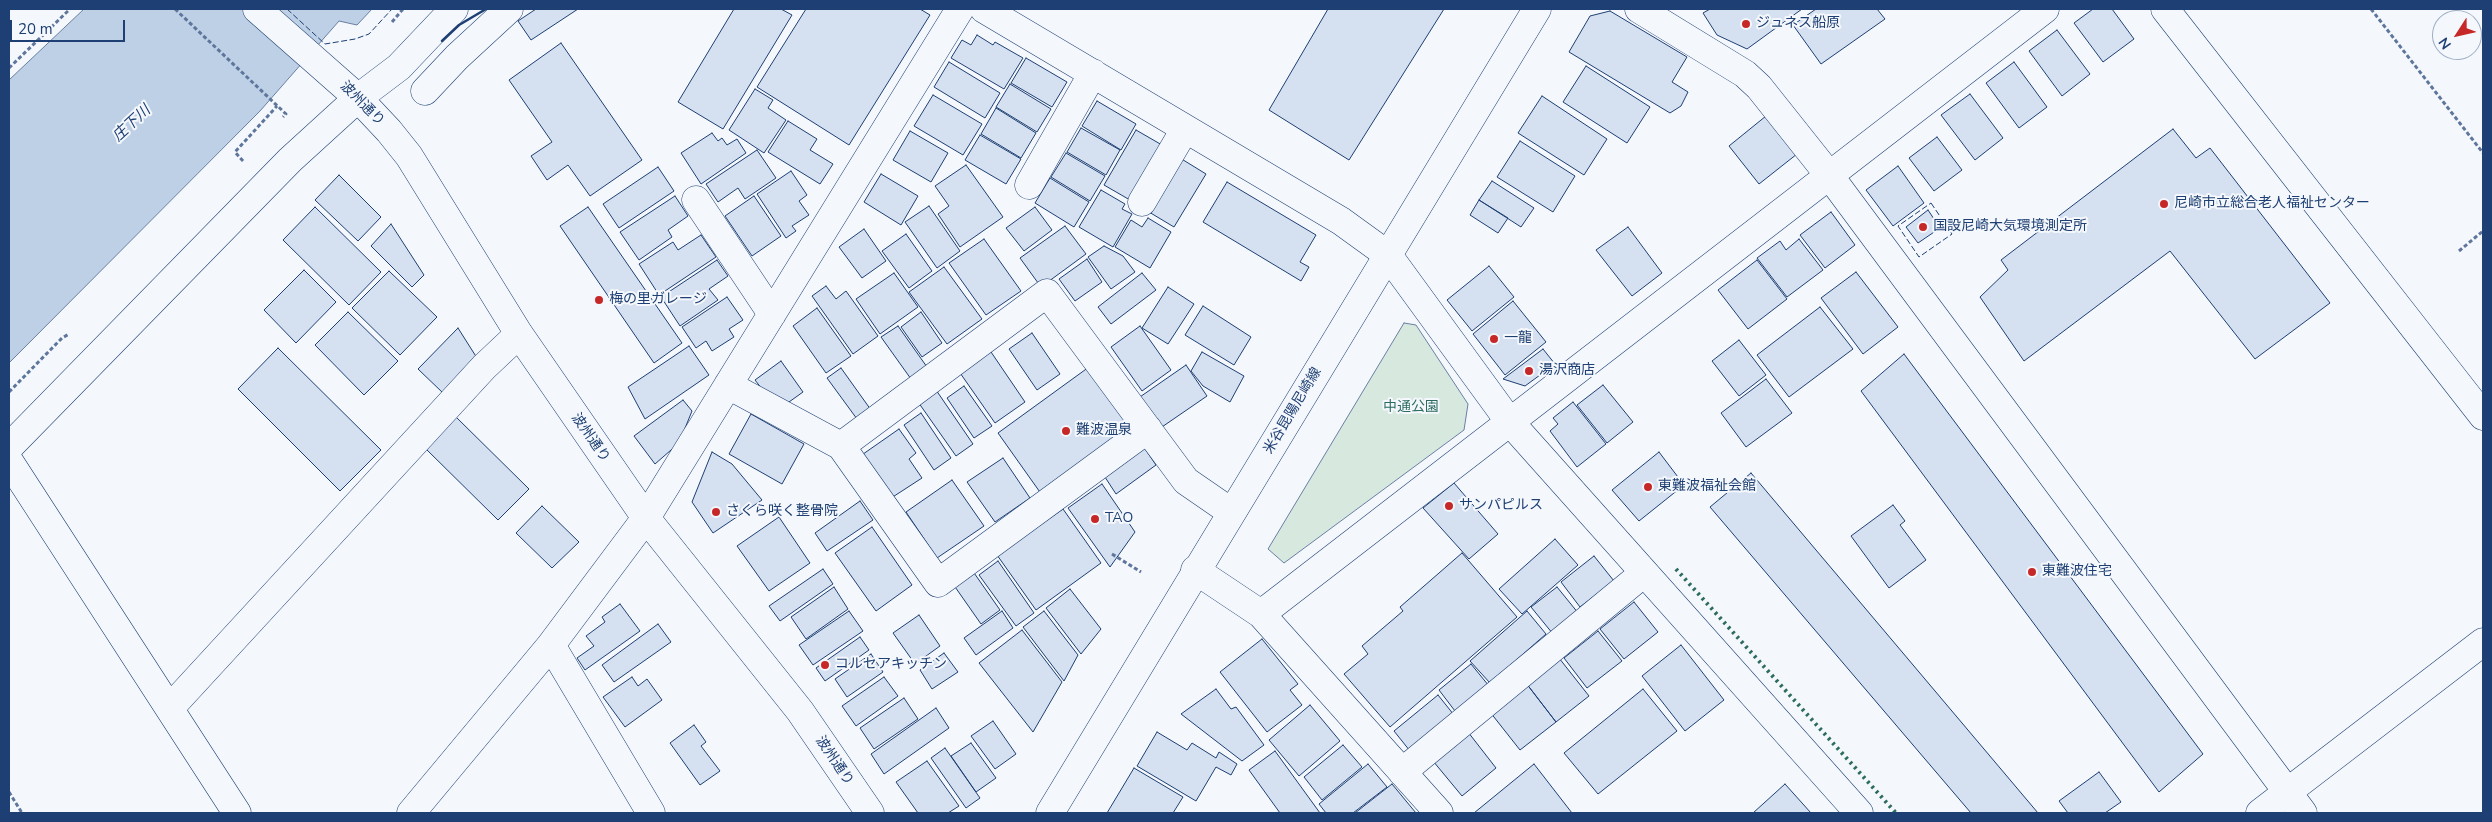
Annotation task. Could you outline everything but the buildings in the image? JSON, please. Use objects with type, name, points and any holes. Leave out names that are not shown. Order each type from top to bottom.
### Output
[{"type":"street","name":"波州通り","points":[[257,9],[358,98],[390,131],[409,156],[519,334],[646,518],[800,711],[870,813]]},
{"type":"street","points":[[9,447],[290,160],[358,98],[399,66],[454,9]]},
{"type":"street","points":[[424,91],[457,57],[509,9]]},
{"type":"street","points":[[411,813],[551,645],[646,518],[960,9]]},
{"type":"street","points":[[984,9],[1341,221],[1388,255],[1509,421],[1859,813]]},
{"type":"street","name":"米谷昆陽尼崎線","points":[[1050,813],[1195,570],[1537,9]]},
{"type":"street","points":[[1639,9],[1745,74],[1760,87],[1829,175],[2295,803]]},
{"type":"street","points":[[1261,614],[2045,9]]},
{"type":"street","points":[[2165,9],[2483,416]]},
{"type":"street","points":[[1029,185],[1093,73]]},
{"type":"street","points":[[1142,202],[1185,129]]},
{"type":"street","points":[[696,200],[772,314]]},
{"type":"street","points":[[841,446],[1047,293],[1186,481],[1231,512]]},
{"type":"street","points":[[170,708],[484,367],[519,334]]},
{"type":"street","points":[[728,385],[841,446],[938,583],[1148,429]]},
{"type":"street","points":[[9,461],[237,813]]},
{"type":"street","points":[[1195,570],[1261,614],[1439,813]]},
{"type":"street","points":[[1402,772],[1644,573]]},
{"type":"street","points":[[2260,813],[2295,803],[2483,642]]},
{"type":"street","points":[[551,645],[651,813]]},
{"type":"path","points":[[9,68],[70,9]]},
{"type":"path","points":[[175,9],[286,114]]},
{"type":"path","points":[[390,24],[402,9]]},
{"type":"path","points":[[2371,9],[2483,153]]},
{"type":"path","points":[[244,162],[235,152],[277,106]]},
{"type":"path","points":[[2459,251],[2483,231]]},
{"type":"path","points":[[1112,554],[1141,572]]},
{"type":"path","points":[[9,792],[22,813]]},
{"type":"green space","name":"中通公園","points":[[1404,323],[1416,325],[1468,404],[1464,430],[1284,563],[1268,549]]},
{"type":"water","name":"庄下川","points":[[84,9],[372,9],[357,25],[339,21],[260,111],[9,363],[9,80]]},
{"type":"hedge","points":[[1676,569],[1896,813]]},
{"type":"fence","points":[[287,9],[325,44],[355,39],[369,34],[392,9]]},
{"type":"fence","points":[[1931,203],[1952,234],[1919,257],[1898,226],[1931,203]]},
{"type":"wall","points":[[442,41],[459,25],[486,9]]},
{"type":"place","name":"ジュネス船原","points":[[1746,24]]},
{"type":"place","name":"尼崎市立総合老人福祉センター","points":[[2164,204]]},
{"type":"place","name":"国設尼崎大気環境測定所","points":[[1923,227]]},
{"type":"place","name":"梅の里ガレージ","points":[[599,300]]},
{"type":"place","name":"一龍","points":[[1494,339]]},
{"type":"place","name":"湯沢商店","points":[[1529,371]]},
{"type":"place","name":"難波温泉","points":[[1066,431]]},
{"type":"place","name":"東難波福祉会館","points":[[1648,487]]},
{"type":"place","name":"サンパピルス","points":[[1449,506]]},
{"type":"place","name":"さくら咲く整骨院","points":[[716,512]]},
{"type":"place","name":"TAO","points":[[1095,519]]},
{"type":"place","name":"東難波住宅","points":[[2032,572]]},
{"type":"place","name":"コルセアキッチン","points":[[825,665]]}]
